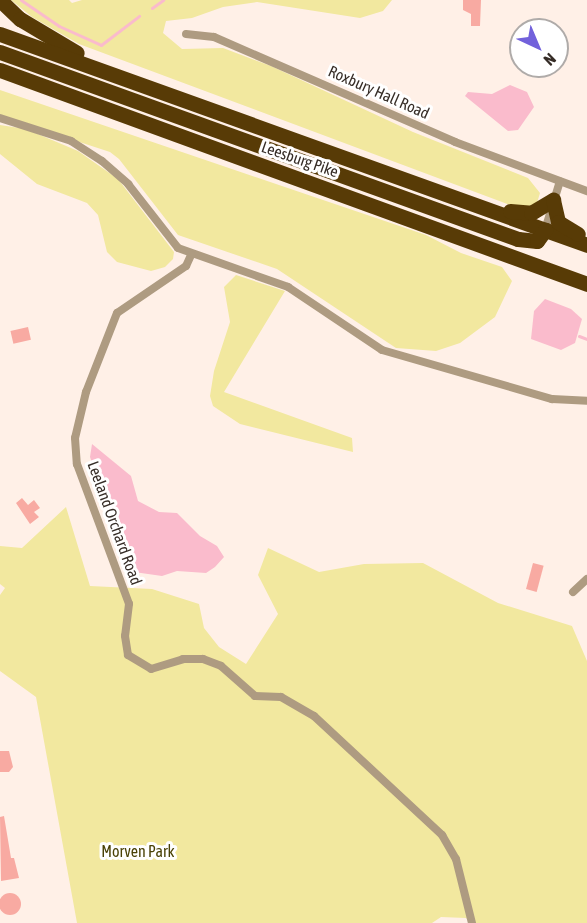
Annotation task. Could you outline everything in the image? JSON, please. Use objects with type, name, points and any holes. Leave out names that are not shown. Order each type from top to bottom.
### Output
[{"type":"highway","points":[[0,0],[20,19],[80,54],[171,88],[224,113]]},
{"type":"highway","name":"Leesburg Pike","points":[[0,34],[587,245]]},
{"type":"highway","points":[[0,52],[518,239],[537,241],[545,230]]},
{"type":"highway","name":"Leesburg Pike","points":[[0,70],[587,284]]},
{"type":"highway","points":[[480,206],[531,213],[553,200],[558,222],[587,239]]},
{"type":"street","name":"Roxbury Hall Road","points":[[186,34],[214,37],[455,142],[587,191]]},
{"type":"street","points":[[0,118],[61,137],[102,160],[128,184],[166,237],[191,255],[270,279],[316,304],[361,338],[406,360],[552,399],[579,403],[587,401]]},
{"type":"street","points":[[545,230],[560,181]]},
{"type":"street","name":"Leeland Orchard Road","points":[[191,255],[186,266],[117,313],[86,392],[75,438],[77,464],[129,604],[125,636],[128,655],[151,669],[183,658],[203,659],[221,666],[255,696],[281,697],[314,716],[442,835],[456,859],[472,923]]},
{"type":"street","points":[[573,592],[587,579]]},
{"type":"green space","points":[[11,0],[69,0],[72,3],[82,0],[392,0],[383,11],[360,18],[257,2],[223,7],[192,18],[166,21],[163,33],[182,49],[223,48],[271,66],[413,132],[528,178],[540,193],[537,203],[521,209],[79,44],[32,17]]},
{"type":"green space","points":[[0,90],[426,235],[461,253],[502,267],[512,281],[495,317],[460,343],[436,351],[396,348],[277,269],[178,235],[119,159],[110,152],[0,116]]},
{"type":"green space","points":[[0,125],[26,129],[78,151],[118,179],[174,252],[173,259],[165,267],[151,271],[117,262],[107,252],[98,215],[87,203],[37,184],[0,154]]},
{"type":"green space","points":[[236,275],[285,291],[224,392],[352,438],[353,452],[240,424],[213,406],[210,396],[214,371],[230,322],[224,287]]},
{"type":"green space","name":"Morven Park","points":[[66,507],[90,586],[152,589],[199,604],[204,628],[219,647],[246,664],[278,614],[258,575],[268,548],[319,572],[364,564],[423,563],[498,603],[572,626],[587,661],[587,923],[471,923],[466,918],[441,917],[432,923],[77,923],[36,697],[0,671],[0,595],[5,588],[0,584],[0,546],[22,548]]},
{"type":"shaded area","points":[[510,85],[527,92],[534,107],[518,130],[508,131],[465,96],[468,92],[492,94]]},
{"type":"shaded area","points":[[545,299],[571,309],[582,319],[575,343],[561,350],[531,339],[534,311]]},
{"type":"shaded area","points":[[92,444],[131,476],[138,501],[159,512],[177,513],[200,536],[217,546],[224,557],[215,567],[206,573],[177,571],[162,576],[134,572],[124,555],[90,457]]},
{"type":"building","points":[[463,0],[481,0],[480,26],[471,26],[471,14],[463,10]]},
{"type":"building","points":[[28,327],[31,340],[13,344],[10,331]]},
{"type":"building","points":[[22,498],[28,505],[34,500],[40,508],[34,512],[39,517],[30,524],[16,503]]},
{"type":"building","points":[[533,563],[544,566],[537,592],[526,589]]},
{"type":"building","points":[[0,751],[9,751],[13,767],[9,772],[0,772]]},
{"type":"building","points":[[4,816],[11,858],[14,858],[19,878],[1,881],[0,817]]},
{"type":"building","points":[[10,893],[20,900],[21,904],[14,914],[10,915],[0,908],[-1,904],[6,894]]},
{"type":"waterway","points":[[21,0],[59,26],[101,45],[139,16]]},
{"type":"waterway","points":[[152,8],[163,0]]},
{"type":"waterway","points":[[579,336],[587,339]]}]
